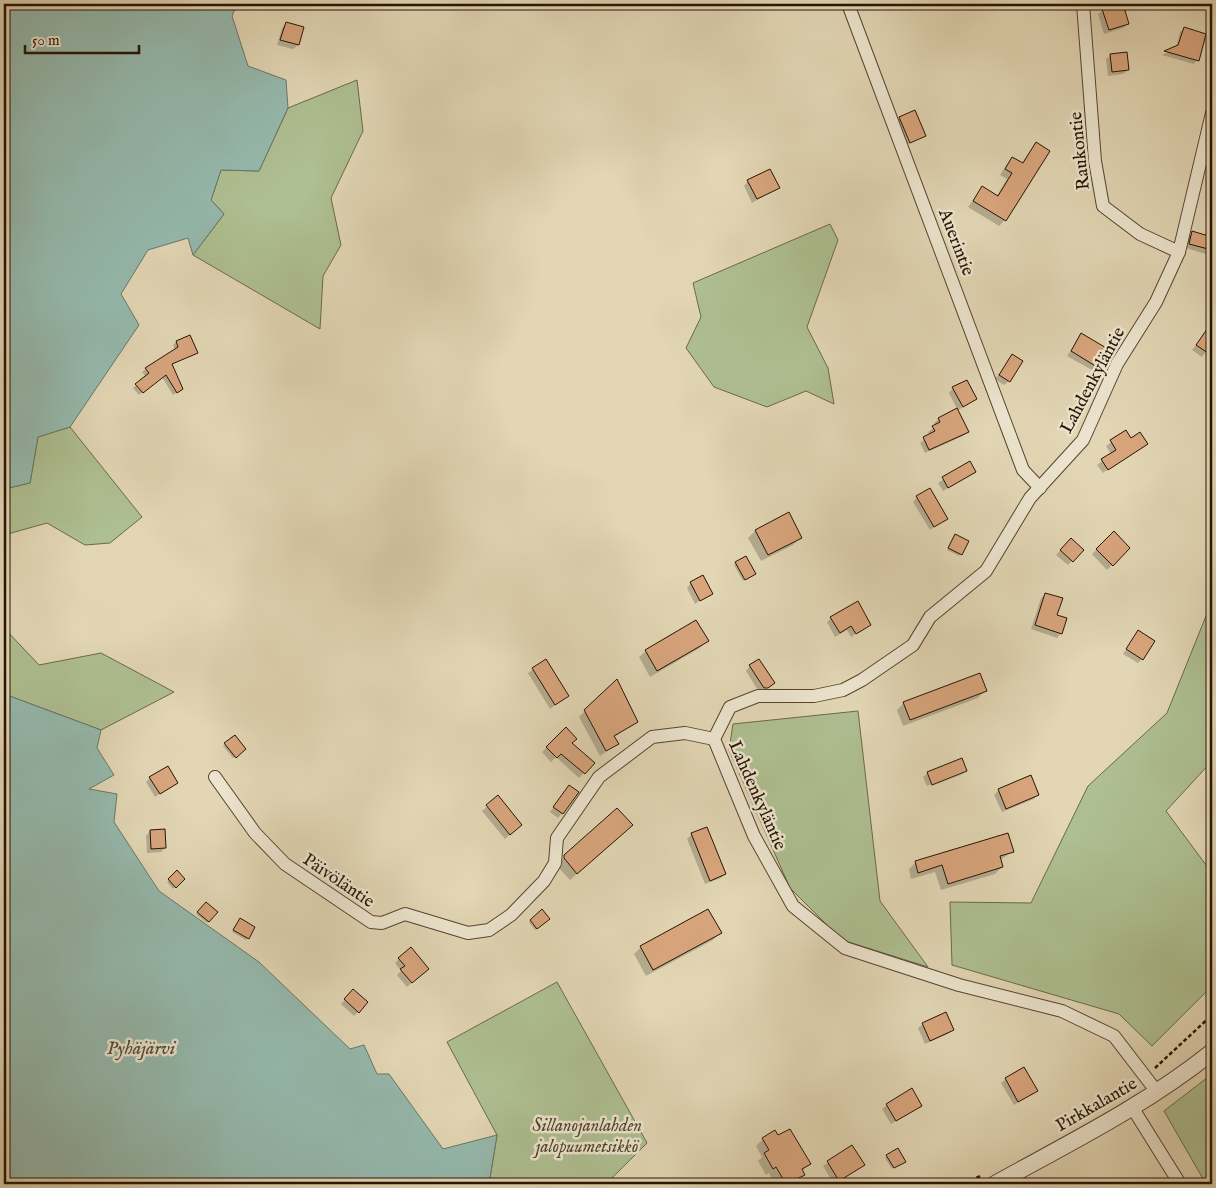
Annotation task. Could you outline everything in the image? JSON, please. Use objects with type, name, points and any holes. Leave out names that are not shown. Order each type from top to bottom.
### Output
[{"type":"street","name":"Auerintie","points":[[848,4],[1023,470],[1040,488]]},
{"type":"street","name":"Raukontie","points":[[1083,4],[1095,160],[1103,206],[1140,234],[1180,252]]},
{"type":"street","name":"Lahdenkyläntie","points":[[1157,1092],[1114,1036],[1062,1011],[959,985],[845,948],[792,906],[754,836],[714,739],[730,706],[758,696],[814,696],[843,690],[862,680],[913,645],[930,617],[986,571],[1030,498],[1083,440],[1117,364],[1156,302],[1180,252],[1212,114]]},
{"type":"street","name":"Päivöläntie","points":[[215,777],[255,834],[285,864],[371,922],[382,923],[406,914],[468,933],[489,930],[512,915],[544,881],[555,863],[557,838],[599,777],[652,737],[684,733],[714,739]]},
{"type":"street","name":"Pirkkalantie","points":[[989,1179],[1132,1108],[1212,1052]]},
{"type":"street","points":[[1132,1108],[1180,1184]]},
{"type":"path","points":[[1092,1112],[1146,1076],[1212,1015]]},
{"type":"path","points":[[965,1184],[989,1179]]},
{"type":"green space","points":[[357,80],[363,131],[331,198],[341,245],[323,276],[320,329],[193,255],[224,214],[211,200],[221,170],[259,171],[288,108]]},
{"type":"green space","points":[[830,224],[838,240],[807,327],[828,368],[834,404],[806,391],[767,407],[714,387],[686,348],[701,317],[693,283]]},
{"type":"green space","points":[[70,427],[142,517],[110,543],[85,545],[47,523],[4,535],[4,489],[30,483],[38,437]]},
{"type":"green space","points":[[1212,601],[1212,761],[1166,811],[1212,873],[1212,986],[1152,1046],[1119,1014],[952,965],[950,902],[1031,903],[1088,786],[1167,713]]},
{"type":"green space","points":[[4,628],[39,665],[101,653],[174,692],[101,730],[4,694]]},
{"type":"green space","points":[[858,711],[880,901],[928,967],[842,940],[790,888],[729,750],[733,724]]},
{"type":"green space","name":"Sillanojanlahden jalopuumetsikkö","points":[[557,982],[647,1143],[606,1184],[520,1184],[490,1178],[497,1135],[447,1042]]},
{"type":"green space","points":[[1212,1074],[1212,1184],[1206,1184],[1164,1111]]},
{"type":"water","points":[[4,4],[237,4],[232,16],[248,66],[286,80],[288,108],[259,171],[221,170],[211,200],[224,214],[193,255],[188,238],[148,250],[121,294],[139,325],[70,427],[38,437],[30,483],[4,489]]},
{"type":"water","name":"Pyhäjärvi","points":[[4,694],[101,730],[97,748],[114,775],[89,789],[117,794],[114,822],[159,891],[259,962],[350,1049],[364,1045],[377,1074],[389,1074],[443,1149],[497,1135],[489,1184],[4,1184]]},
{"type":"building","points":[[1123,4],[1129,24],[1109,30],[1102,9]]},
{"type":"building","points":[[286,22],[304,27],[299,45],[280,40]]},
{"type":"building","points":[[1184,27],[1206,34],[1199,61],[1164,51],[1178,45]]},
{"type":"building","points":[[1127,52],[1129,70],[1112,72],[1110,54]]},
{"type":"building","points":[[915,110],[926,136],[910,143],[899,117]]},
{"type":"building","points":[[1036,142],[1050,151],[1006,221],[973,201],[982,186],[998,196],[1012,173],[1005,169],[1012,157],[1023,163]]},
{"type":"building","points":[[770,169],[780,188],[757,199],[747,180]]},
{"type":"building","points":[[1192,231],[1212,237],[1212,250],[1189,244]]},
{"type":"building","points":[[1212,322],[1212,347],[1208,353],[1196,345]]},
{"type":"building","points":[[1081,333],[1108,349],[1097,367],[1071,351]]},
{"type":"building","points":[[190,335],[198,353],[172,364],[183,389],[177,393],[166,375],[143,393],[135,384],[149,373],[145,368],[178,347],[176,341]]},
{"type":"building","points":[[1012,354],[1023,361],[1010,382],[999,375]]},
{"type":"building","points":[[967,380],[977,399],[963,407],[952,387]]},
{"type":"building","points":[[957,408],[969,432],[929,450],[923,437],[935,431],[932,426],[940,422],[938,418]]},
{"type":"building","points":[[1126,430],[1131,438],[1140,432],[1148,444],[1108,470],[1101,459],[1116,450],[1110,440]]},
{"type":"building","points":[[970,461],[976,472],[948,488],[942,477]]},
{"type":"building","points":[[930,488],[948,519],[934,527],[916,496]]},
{"type":"building","points":[[789,512],[802,538],[768,555],[755,530]]},
{"type":"building","points":[[1114,531],[1130,548],[1113,566],[1096,549]]},
{"type":"building","points":[[955,534],[969,541],[962,555],[948,548]]},
{"type":"building","points":[[1071,538],[1084,550],[1073,562],[1060,550]]},
{"type":"building","points":[[746,556],[756,574],[745,580],[735,562]]},
{"type":"building","points":[[703,575],[713,594],[700,601],[690,582]]},
{"type":"building","points":[[1045,593],[1063,598],[1057,615],[1067,618],[1062,634],[1035,625]]},
{"type":"building","points":[[858,601],[871,625],[856,634],[851,626],[840,633],[830,617]]},
{"type":"building","points":[[696,620],[709,641],[657,671],[645,650]]},
{"type":"building","points":[[1138,630],[1155,641],[1143,660],[1126,649]]},
{"type":"building","points":[[546,659],[569,696],[555,705],[532,668]]},
{"type":"building","points":[[759,659],[775,683],[768,688],[764,688],[749,665]]},
{"type":"building","points":[[980,673],[987,691],[910,720],[903,702]]},
{"type":"building","points":[[617,679],[638,722],[614,736],[619,744],[606,751],[584,710]]},
{"type":"building","points":[[566,727],[577,739],[572,743],[595,763],[585,774],[561,754],[557,758],[546,747]]},
{"type":"building","points":[[235,735],[246,749],[236,758],[224,743]]},
{"type":"building","points":[[962,758],[967,771],[932,785],[927,772]]},
{"type":"building","points":[[168,766],[178,783],[160,794],[149,777]]},
{"type":"building","points":[[1031,775],[1039,795],[1006,809],[998,789]]},
{"type":"building","points":[[569,785],[579,792],[563,814],[553,807]]},
{"type":"building","points":[[498,795],[522,825],[510,835],[486,805]]},
{"type":"building","points":[[617,808],[633,825],[577,874],[564,858],[564,855]]},
{"type":"building","points":[[707,827],[726,874],[710,881],[691,833]]},
{"type":"building","points":[[165,829],[166,848],[151,849],[150,830]]},
{"type":"building","points":[[1008,833],[1014,852],[1000,856],[1003,867],[948,884],[942,865],[918,873],[915,861]]},
{"type":"building","points":[[177,870],[185,879],[176,888],[168,879]]},
{"type":"building","points":[[206,902],[218,912],[209,922],[197,912]]},
{"type":"building","points":[[542,909],[550,919],[537,929],[530,920]]},
{"type":"building","points":[[708,909],[722,933],[653,970],[640,946]]},
{"type":"building","points":[[240,918],[255,927],[249,939],[233,930]]},
{"type":"building","points":[[411,947],[429,969],[412,983],[400,969],[405,966],[398,958]]},
{"type":"building","points":[[353,989],[368,1002],[359,1013],[344,999]]},
{"type":"building","points":[[946,1012],[954,1030],[930,1041],[922,1023]]},
{"type":"building","points":[[1024,1067],[1038,1091],[1018,1102],[1005,1078]]},
{"type":"building","points":[[912,1088],[922,1106],[896,1121],[886,1104]]},
{"type":"building","points":[[790,1129],[811,1164],[802,1169],[805,1175],[786,1184],[776,1167],[773,1169],[764,1153],[769,1150],[762,1138],[775,1130],[778,1135]]},
{"type":"building","points":[[852,1145],[865,1165],[839,1181],[827,1161]]},
{"type":"building","points":[[898,1148],[906,1162],[894,1168],[886,1155]]}]
